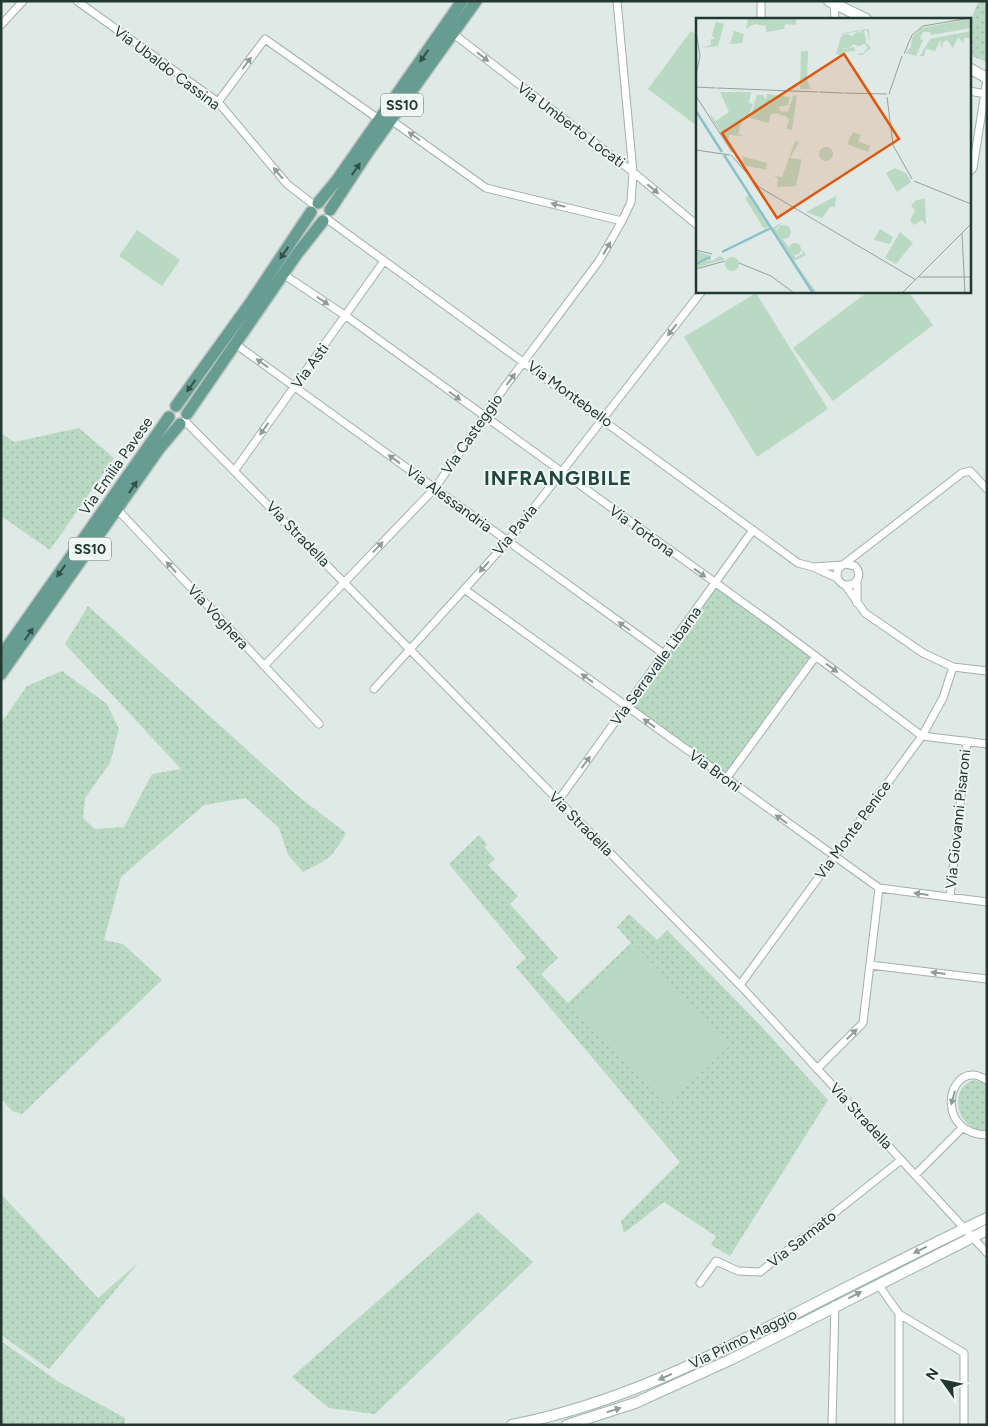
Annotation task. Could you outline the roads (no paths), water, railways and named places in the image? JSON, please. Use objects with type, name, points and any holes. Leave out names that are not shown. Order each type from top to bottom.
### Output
[{"type":"main road","name":"Via Emilia Pavese","points":[[449,30],[462,1]]},
{"type":"main road","name":"Via Emilia Pavese","points":[[1,656],[169,416],[170,410],[176,406],[251,302],[314,207],[385,120],[449,30],[476,1]]},
{"type":"main road","points":[[832,2],[864,18]]},
{"type":"main road","points":[[970,67],[987,72]]},
{"type":"main road","points":[[970,68],[987,78]]},
{"type":"main road","name":"Via Emilia Pavese","points":[[1,674],[159,449],[184,420],[234,343],[283,274],[327,217],[385,120]]},
{"type":"main road","points":[[326,204],[327,217],[314,219],[314,207],[326,204]]},
{"type":"main road","points":[[176,406],[183,407],[184,420]]},
{"type":"main road","name":"Via Emilia Pavese","points":[[169,416],[173,423],[184,420]]},
{"type":"main road","points":[[968,1233],[987,1218]]},
{"type":"main road","points":[[968,1233],[987,1230]]},
{"type":"main road","name":"Via Primo Maggio","points":[[567,1425],[635,1404],[732,1359],[878,1284],[968,1233]]},
{"type":"main road","name":"Via Primo Maggio","points":[[512,1425],[554,1416],[632,1391],[728,1348],[968,1233]]},
{"type":"street","points":[[1,25],[23,1]]},
{"type":"street","name":"Via Ubaldo Cassina","points":[[77,1],[218,102],[287,184],[314,207]]},
{"type":"street","name":"Via Casteggio","points":[[264,666],[435,488],[524,361],[599,261],[622,221],[631,202],[633,172],[617,1]]},
{"type":"street","points":[[761,1],[761,18]]},
{"type":"street","points":[[832,2],[835,18]]},
{"type":"street","name":"Via Umberto Locati","points":[[449,30],[633,172],[696,224]]},
{"type":"street","points":[[218,102],[265,39],[486,188],[622,221]]},
{"type":"street","points":[[970,171],[973,168],[987,78]]},
{"type":"street","points":[[970,91],[985,93]]},
{"type":"street","name":"Via Montebello","points":[[327,217],[384,261],[524,361],[798,563],[813,567],[837,578]]},
{"type":"street","name":"Via Asti","points":[[235,470],[384,261]]},
{"type":"street","name":"Via Tortona","points":[[283,274],[346,316],[816,656],[922,736],[987,744]]},
{"type":"street","name":"Via Pavia","points":[[374,689],[508,541],[701,292]]},
{"type":"street","name":"Via Alessandria","points":[[234,343],[664,654]]},
{"type":"street","name":"Via Stradella","points":[[184,420],[740,984],[987,1254]]},
{"type":"street","points":[[987,488],[970,471],[962,473],[864,550],[843,564],[837,571],[837,578],[845,585],[865,613],[923,653],[953,667],[987,671]]},
{"type":"street","name":"Via Voghera","points":[[118,509],[319,724]]},
{"type":"street","name":"Via Serravalle Libarna","points":[[558,801],[753,530]]},
{"type":"street","points":[[857,568],[864,550]]},
{"type":"street","points":[[843,564],[852,564],[857,568],[859,575],[857,581],[857,603]]},
{"type":"street","name":"Via Montebello","points":[[813,567],[843,564]]},
{"type":"street","points":[[845,585],[853,584],[857,581]]},
{"type":"street","name":"Via Broni","points":[[464,589],[833,857],[879,888],[987,902]]},
{"type":"street","points":[[726,779],[816,656]]},
{"type":"street","name":"Via Monte Penice","points":[[740,984],[922,736],[943,698],[953,667]]},
{"type":"street","name":"Via Giovanni Pisaroni","points":[[950,897],[967,742]]},
{"type":"street","points":[[817,1069],[863,1023],[879,888]]},
{"type":"street","points":[[870,965],[987,979]]},
{"type":"street","points":[[987,1080],[974,1074],[966,1076],[957,1086],[951,1106],[952,1114],[962,1128],[973,1133],[987,1135]]},
{"type":"street","points":[[915,1175],[962,1128]]},
{"type":"street","name":"Via Sarmato","points":[[700,1283],[716,1261],[738,1271],[760,1272],[901,1160]]},
{"type":"street","points":[[878,1284],[899,1314],[964,1353],[964,1425]]},
{"type":"street","points":[[832,1425],[835,1305]]},
{"type":"street","points":[[899,1314],[899,1425]]},
{"type":"district","name":"INFRANGIBILE","points":[[558,478]]}]
